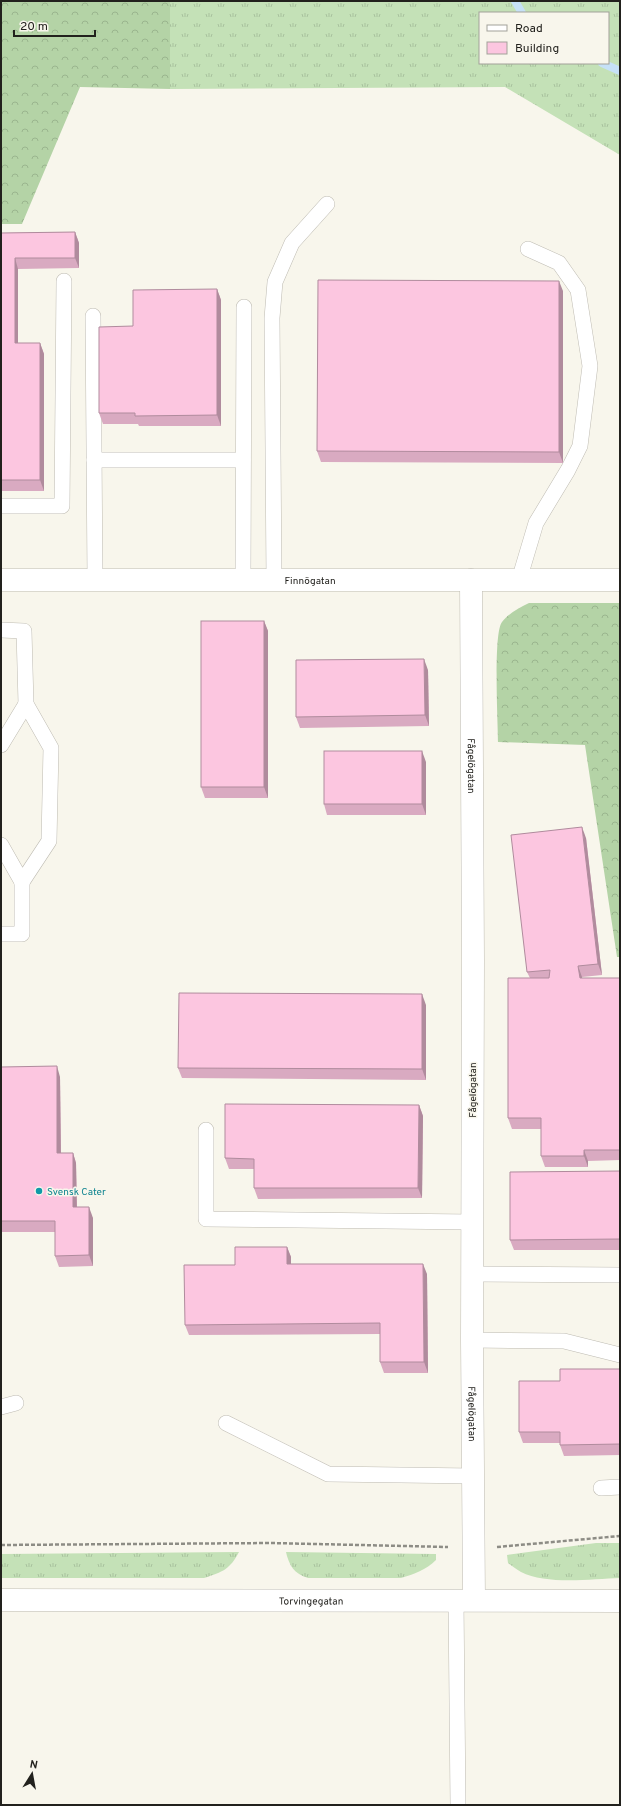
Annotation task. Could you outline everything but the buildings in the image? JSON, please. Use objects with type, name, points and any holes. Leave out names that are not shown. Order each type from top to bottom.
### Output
[{"type":"street","name":"Finnögatan","points":[[1,580],[620,580]]},
{"type":"street","name":"Fågelögatan","points":[[465,1600],[473,1547],[473,936],[471,580]]},
{"type":"street","name":"Torvingegatan","points":[[1,1600],[620,1601]]},
{"type":"lane","points":[[274,580],[272,318],[275,282],[292,243],[327,204]]},
{"type":"lane","points":[[519,580],[536,524],[568,470],[580,446],[590,366],[578,290],[559,263],[528,249]]},
{"type":"lane","points":[[1,506],[62,506],[64,281]]},
{"type":"lane","points":[[242,580],[244,307]]},
{"type":"lane","points":[[93,316],[95,580]]},
{"type":"lane","points":[[94,460],[243,460]]},
{"type":"lane","points":[[1,630],[24,631],[26,704],[51,748],[48,841],[22,882]]},
{"type":"lane","points":[[1,745],[26,704]]},
{"type":"lane","points":[[1,845],[22,882],[22,934],[1,934]]},
{"type":"lane","points":[[206,1130],[206,1219],[472,1222]]},
{"type":"lane","points":[[472,1274],[620,1275]]},
{"type":"lane","points":[[472,1340],[564,1341],[620,1354]]},
{"type":"lane","points":[[1,1407],[16,1403]]},
{"type":"lane","points":[[226,1424],[328,1474],[473,1476]]},
{"type":"lane","points":[[601,1488],[620,1487]]},
{"type":"lane","points":[[458,1805],[465,1600]]},
{"type":"path","points":[[1,1545],[271,1543],[504,1547],[620,1536]]},
{"type":"green space","points":[[1,1],[170,1],[170,89],[80,87],[22,224],[1,224]]},
{"type":"green space","points":[[170,1],[620,1],[620,155],[505,87],[170,89]]},
{"type":"green space","points":[[529,603],[620,603],[620,957],[617,957],[585,745],[498,742],[497,660],[499,630],[502,622],[508,616]]},
{"type":"green space","points":[[596,1543],[620,1543],[620,1578],[583,1580],[543,1579],[521,1572],[508,1563],[507,1555]]},
{"type":"green space","points":[[239,1552],[225,1569],[204,1578],[1,1578],[1,1554]]},
{"type":"green space","points":[[286,1552],[436,1554],[436,1560],[424,1569],[401,1578],[308,1578],[299,1574],[293,1568]]},
{"type":"waterway","points":[[515,1],[521,12]]},
{"type":"waterway","points":[[604,64],[620,71]]},
{"type":"place","name":"Svensk Cater","points":[[39,1191]]}]
